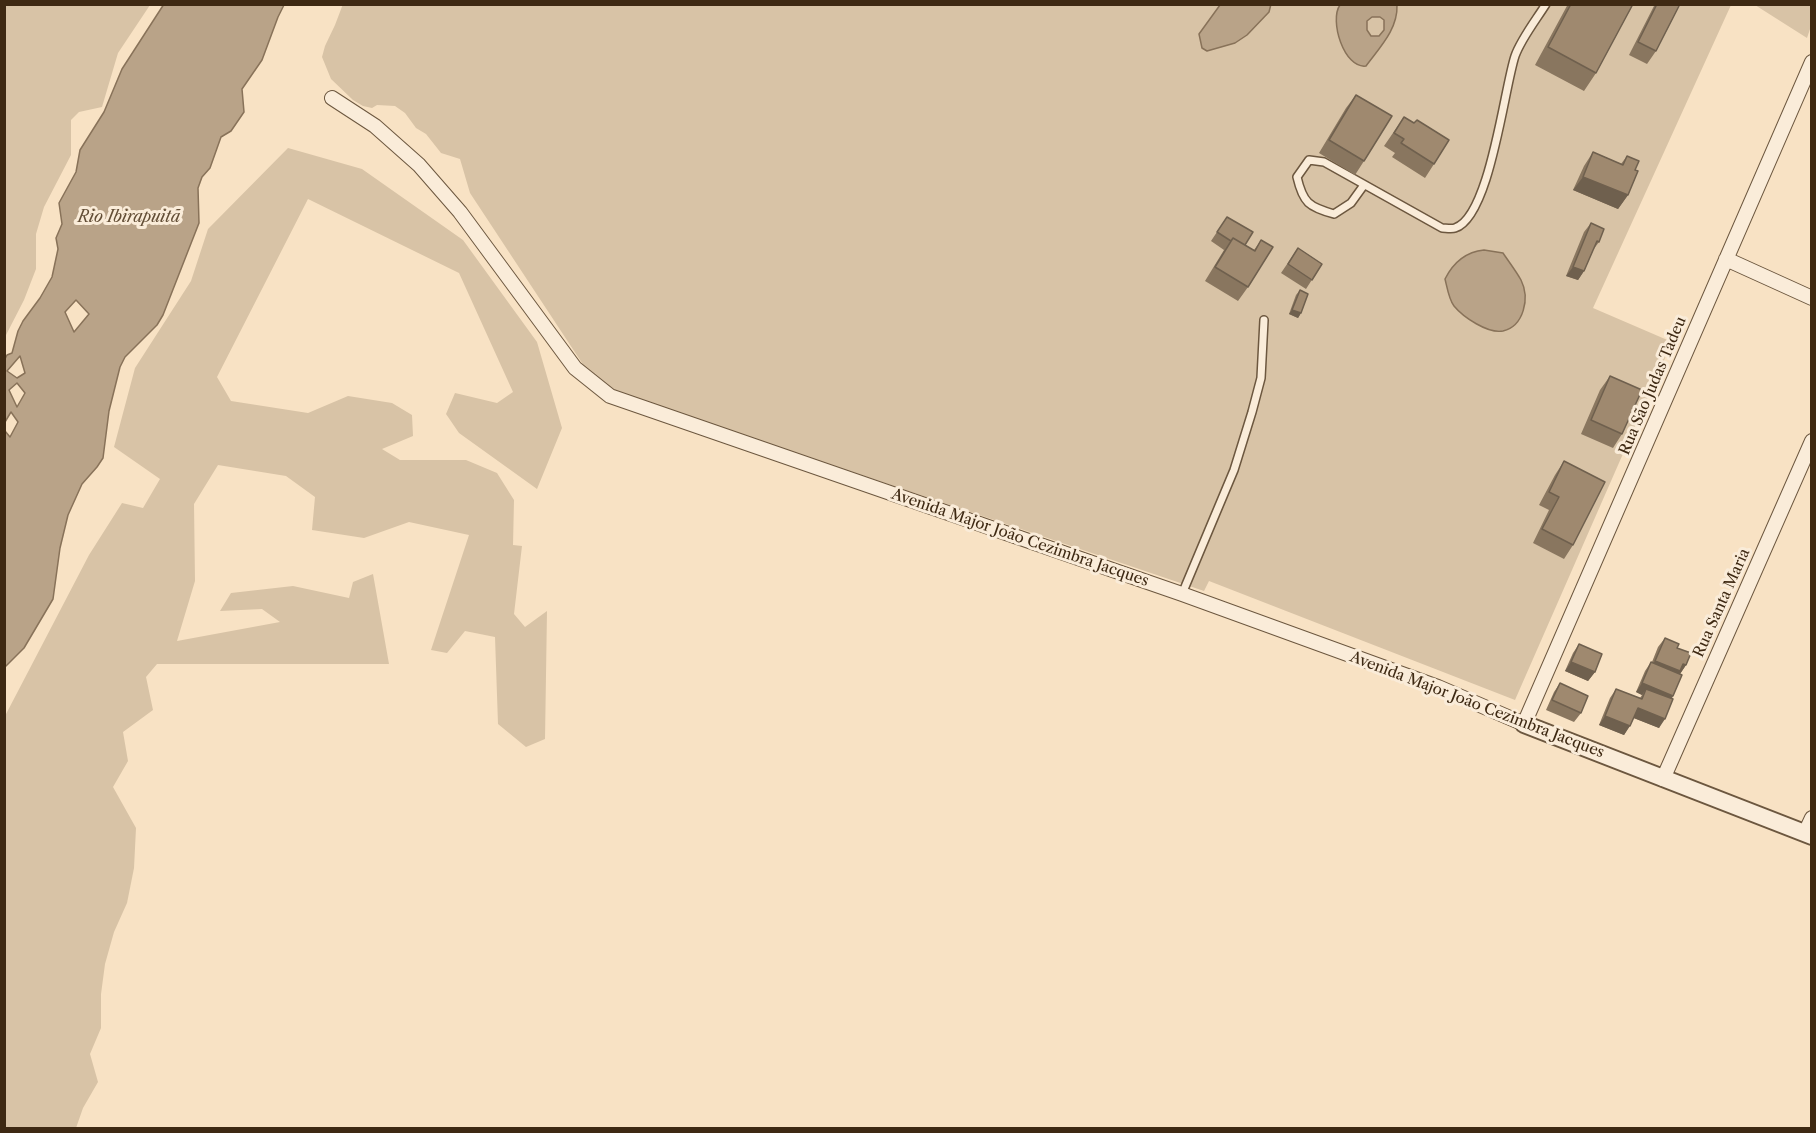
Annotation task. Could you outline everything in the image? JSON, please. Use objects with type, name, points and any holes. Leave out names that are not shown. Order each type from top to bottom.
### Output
[{"type":"street","name":"Rua São Judas Tadeu","points":[[1524,724],[1812,62]]},
{"type":"street","name":"Avenida Major João Cezimbra Jacques","points":[[332,98],[375,126],[419,165],[460,212],[575,369],[610,396],[1182,594],[1438,687],[1663,779],[1809,829]]},
{"type":"street","points":[[1726,259],[1812,298]]},
{"type":"street","name":"Rua Santa Maria","points":[[1663,779],[1812,441]]},
{"type":"lane","points":[[1364,185],[1351,203],[1334,214],[1317,209],[1302,196],[1297,177],[1310,160],[1324,162],[1442,228],[1456,228],[1467,219],[1478,200],[1495,148],[1515,55],[1546,4]]},
{"type":"lane","points":[[1182,594],[1234,470],[1252,412],[1261,378],[1264,320]]},
{"type":"shaded area","points":[[5,4],[150,5],[118,53],[102,107],[79,112],[71,120],[71,155],[44,207],[36,234],[36,269],[24,300],[5,337]]},
{"type":"shaded area","points":[[343,4],[1731,5],[1593,308],[1672,342],[1515,700],[1209,581],[1204,591],[616,392],[584,366],[470,193],[460,159],[441,153],[426,134],[416,128],[405,113],[395,106],[377,105],[372,108],[363,106],[353,100],[331,79],[322,57]]},
{"type":"shaded area","points":[[1755,5],[1811,5],[1811,26],[1807,38]]},
{"type":"shaded area","points":[[288,148],[362,169],[463,240],[537,342],[562,428],[537,489],[459,433],[446,414],[455,393],[497,403],[513,392],[459,273],[308,199],[217,377],[231,401],[308,413],[348,396],[392,403],[412,415],[413,436],[382,449],[400,460],[466,460],[497,473],[514,500],[513,545],[522,546],[514,614],[525,627],[547,611],[545,739],[526,747],[498,724],[495,637],[465,631],[447,653],[431,650],[469,535],[409,522],[364,538],[312,530],[315,497],[286,476],[218,465],[194,504],[195,581],[177,641],[280,622],[262,609],[220,611],[231,593],[293,586],[349,598],[353,582],[373,574],[389,664],[157,664],[146,677],[153,710],[123,732],[128,761],[113,787],[136,828],[134,868],[127,903],[114,932],[105,964],[101,994],[101,1028],[90,1054],[98,1082],[83,1108],[76,1128],[5,1128],[5,716],[89,555],[122,503],[143,508],[160,479],[114,447],[135,368],[191,281],[208,229]]},
{"type":"water","name":"Rio Ibirapuitã","points":[[164,4],[284,5],[262,60],[242,89],[244,112],[231,131],[221,137],[210,168],[202,177],[198,188],[199,223],[163,315],[157,325],[125,357],[120,367],[109,411],[103,458],[82,484],[68,515],[60,548],[53,599],[24,648],[5,667],[5,431],[10,437],[18,422],[11,412],[5,422],[5,359],[12,353],[23,321],[52,277],[58,249],[56,238],[62,224],[59,203],[76,172],[80,150],[104,112],[122,69]],"holes":[[[76,300],[89,314],[74,332],[65,312]],[[20,356],[25,373],[17,378],[7,371]],[[17,383],[25,393],[17,407],[9,390]]]},
{"type":"water","points":[[1271,4],[1269,12],[1247,35],[1235,43],[1207,51],[1202,48],[1199,34],[1220,5]]},
{"type":"water","points":[[1340,5],[1397,5],[1397,14],[1391,30],[1366,66],[1358,65],[1345,52],[1338,32],[1337,12]],"holes":[[[1372,17],[1380,17],[1384,20],[1384,30],[1379,36],[1371,36],[1367,30],[1367,21]]]},
{"type":"water","points":[[1484,250],[1503,253],[1524,287],[1525,303],[1520,317],[1510,328],[1503,331],[1490,330],[1463,315],[1452,303],[1447,289],[1445,279],[1456,263],[1471,253]]},
{"type":"building","points":[[1571,4],[1633,4],[1596,73],[1548,47]]},
{"type":"building","points":[[1657,4],[1680,4],[1656,51],[1638,42]]},
{"type":"building","points":[[1356,95],[1392,116],[1364,161],[1329,140]]},
{"type":"building","points":[[1404,117],[1414,123],[1417,120],[1449,140],[1434,164],[1401,143],[1404,139],[1394,133]]},
{"type":"building","points":[[1593,152],[1623,165],[1627,156],[1639,161],[1635,170],[1638,171],[1628,195],[1583,177]]},
{"type":"building","points":[[1227,217],[1253,232],[1245,245],[1233,238],[1231,241],[1217,232]]},
{"type":"building","points":[[1591,223],[1604,229],[1584,271],[1573,267]]},
{"type":"building","points":[[1233,238],[1255,251],[1261,240],[1273,247],[1248,287],[1215,267]]},
{"type":"building","points":[[1298,248],[1322,264],[1312,280],[1288,264]]},
{"type":"building","points":[[1300,290],[1308,294],[1301,313],[1292,310]]},
{"type":"building","points":[[1610,376],[1642,390],[1622,434],[1591,420]]},
{"type":"building","points":[[1564,461],[1605,482],[1573,545],[1542,529],[1559,497],[1549,492]]},
{"type":"building","points":[[1665,638],[1679,644],[1677,648],[1691,653],[1686,665],[1683,664],[1680,671],[1655,661]]},
{"type":"building","points":[[1579,644],[1602,654],[1595,672],[1571,662]]},
{"type":"building","points":[[1651,662],[1682,675],[1673,696],[1642,683]]},
{"type":"building","points":[[1560,683],[1588,696],[1581,713],[1552,700]]},
{"type":"building","points":[[1616,689],[1642,699],[1646,689],[1673,699],[1665,719],[1638,708],[1630,726],[1605,716]]}]
